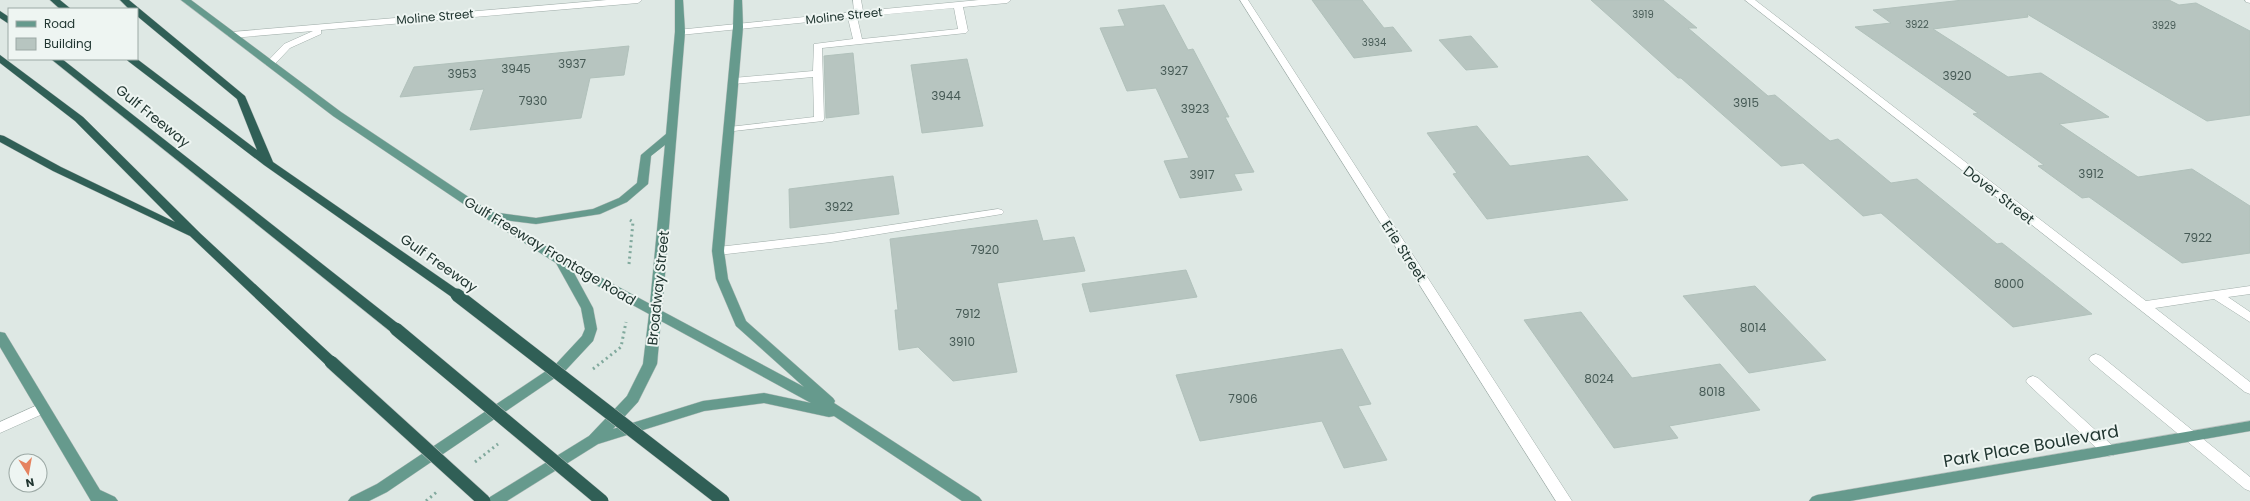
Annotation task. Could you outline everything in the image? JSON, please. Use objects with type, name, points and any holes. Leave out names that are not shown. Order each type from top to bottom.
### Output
[{"type":"highway","points":[[54,0],[65,8]]},
{"type":"highway","points":[[124,0],[134,8]]},
{"type":"highway","points":[[138,12],[241,98],[268,163]]},
{"type":"highway","points":[[0,14],[8,20]]},
{"type":"highway","points":[[0,58],[79,119],[197,237],[331,362],[484,501]]},
{"type":"highway","name":"Gulf Freeway","points":[[57,60],[396,329],[602,501]]},
{"type":"highway","name":"Gulf Freeway","points":[[132,60],[268,163],[457,295],[723,501]]},
{"type":"highway","points":[[0,138],[57,169],[197,237]]},
{"type":"main road","name":"Broadway Street","points":[[494,501],[594,440],[633,399],[650,364],[672,135],[680,32],[679,0]]},
{"type":"main road","points":[[738,0],[738,27],[718,251],[722,279],[741,323],[842,414]]},
{"type":"main road","name":"Gulf Freeway Frontage Road","points":[[190,2],[232,36],[337,114],[487,214],[562,261],[656,314],[842,414],[974,501]]},
{"type":"main road","points":[[487,214],[536,221],[596,212],[622,200],[642,184],[646,155],[672,135]]},
{"type":"main road","points":[[356,501],[382,488],[560,368],[588,338],[591,329],[587,308],[562,261]]},
{"type":"main road","points":[[0,336],[97,498],[110,501]]},
{"type":"main road","points":[[594,440],[703,406],[764,398],[842,414]]},
{"type":"main road","name":"Park Place Boulevard","points":[[1818,501],[2250,426]]},
{"type":"street","name":"Moline Street","points":[[232,36],[638,0]]},
{"type":"street","points":[[857,0],[855,15],[858,42]]},
{"type":"street","name":"Moline Street","points":[[680,32],[1007,0]]},
{"type":"street","name":"Erie Street","points":[[1244,0],[1564,501]]},
{"type":"street","name":"Dover Street","points":[[1749,0],[2250,389]]},
{"type":"street","points":[[729,130],[819,119],[817,46],[963,31],[958,5]]},
{"type":"street","points":[[270,64],[282,50],[292,43],[336,26]]},
{"type":"street","points":[[733,81],[818,74]]},
{"type":"street","points":[[718,251],[830,238],[998,212]]},
{"type":"street","points":[[2144,306],[2250,290]]},
{"type":"street","points":[[2216,295],[2250,318]]},
{"type":"street","points":[[2096,359],[2250,484]]},
{"type":"street","points":[[2033,381],[2109,451]]},
{"type":"street","points":[[0,428],[42,408]]},
{"type":"path","points":[[628,219],[633,222],[629,264]]},
{"type":"building","points":[[1312,0],[1362,0],[1384,28],[1393,27],[1412,51],[1354,58]]},
{"type":"building","points":[[1591,0],[1663,0],[1697,28],[1688,28],[1768,96],[1775,95],[1830,141],[1838,139],[1891,183],[1917,179],[1997,244],[2002,243],[2092,314],[2013,327],[1881,213],[1863,216],[1803,163],[1781,166],[1681,78],[1678,78]]},
{"type":"building","points":[[1963,0],[2169,0],[2179,5],[2196,3],[2250,31],[2250,115],[2207,121],[2027,14],[2028,17],[1933,29],[2008,77],[2041,73],[2109,117],[2059,124],[2138,177],[2192,169],[2250,206],[2250,253],[2182,263],[2089,197],[2082,198],[2038,166],[2044,165],[1973,114],[1978,113],[1855,27],[1891,23],[1873,10]]},
{"type":"building","points":[[1164,5],[1188,50],[1193,49],[1229,117],[1225,117],[1254,172],[1234,174],[1242,190],[1180,198],[1164,161],[1189,158],[1156,88],[1127,91],[1100,28],[1125,26],[1118,10]]},
{"type":"building","points":[[1471,36],[1498,67],[1466,70],[1439,40]]},
{"type":"building","points":[[629,46],[624,75],[590,78],[581,118],[470,130],[484,89],[400,97],[414,67]]},
{"type":"building","points":[[853,53],[859,114],[826,118],[824,56]]},
{"type":"building","points":[[967,59],[983,126],[922,133],[911,65]]},
{"type":"building","points":[[1477,126],[1510,166],[1588,156],[1628,200],[1487,219],[1453,174],[1457,173],[1427,133]]},
{"type":"building","points":[[893,176],[899,214],[790,228],[789,189]]},
{"type":"building","points":[[1037,220],[1043,241],[1074,237],[1085,271],[997,283],[1017,372],[953,381],[918,347],[899,350],[895,310],[898,310],[890,239]]},
{"type":"building","points":[[1186,270],[1197,297],[1090,312],[1082,284]]},
{"type":"building","points":[[1755,286],[1826,360],[1749,373],[1683,296]]},
{"type":"building","points":[[1581,312],[1632,378],[1720,364],[1760,410],[1669,426],[1678,438],[1614,448],[1524,320]]},
{"type":"building","points":[[1342,349],[1371,404],[1358,406],[1387,460],[1344,468],[1322,421],[1200,441],[1176,375]]}]
